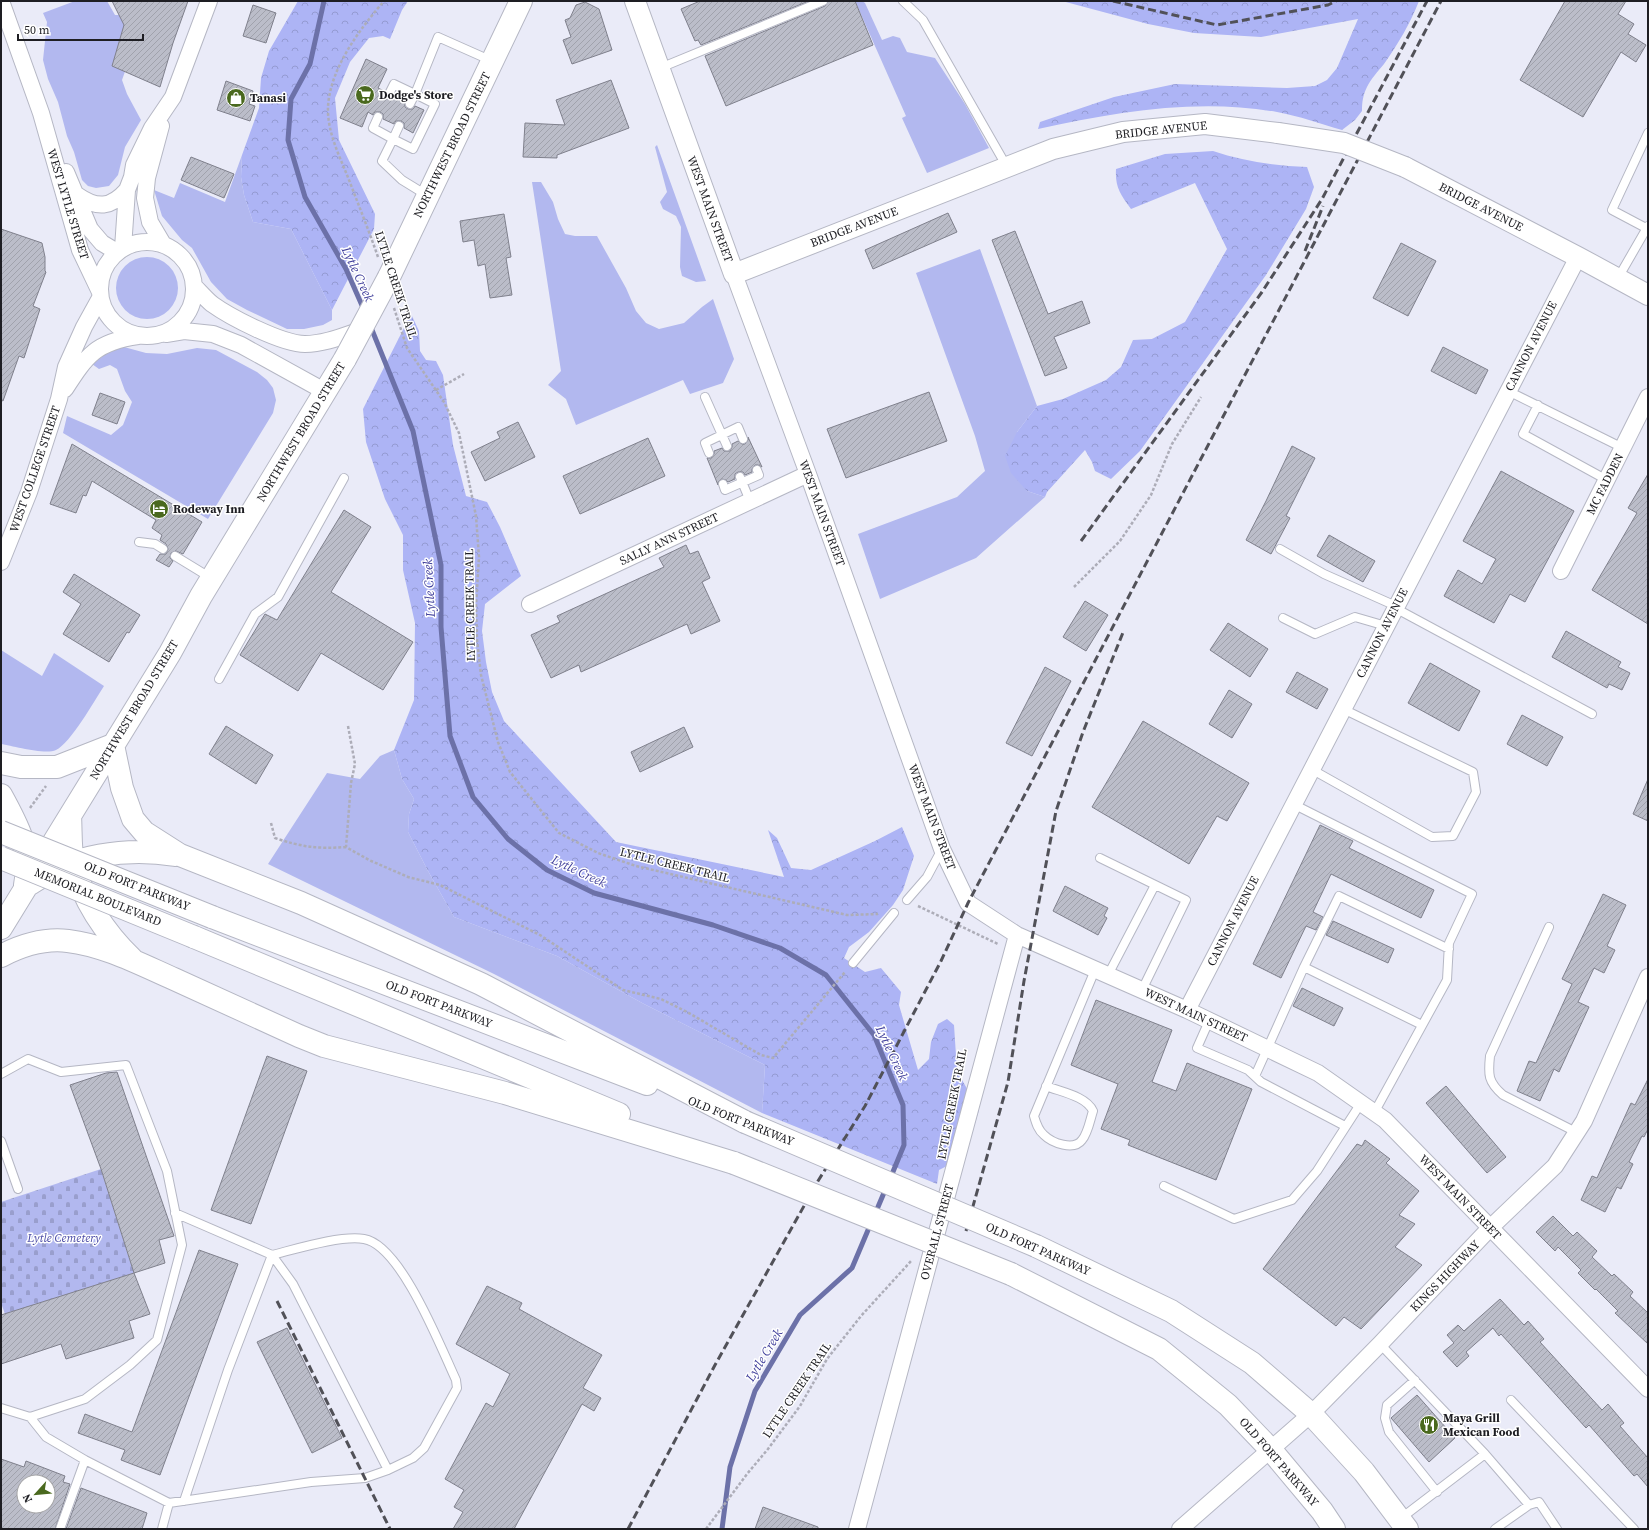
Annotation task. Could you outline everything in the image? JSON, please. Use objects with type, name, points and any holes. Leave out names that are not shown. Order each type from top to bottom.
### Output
[{"type":"main road","name":"NORTHWEST BROAD STREET","points":[[1,928],[24,888],[170,653],[212,578],[345,359],[361,330],[384,268],[428,196],[521,1]]},
{"type":"main road","points":[[1,763],[21,767],[57,767],[113,745],[122,788],[134,819],[144,832],[180,855],[301,904],[482,984],[745,1122]]},
{"type":"main road","points":[[1,795],[15,820],[28,864],[24,888]]},
{"type":"main road","points":[[1,867],[26,856],[46,843],[70,816]]},
{"type":"main road","points":[[70,816],[73,862],[82,887],[102,925],[118,945],[134,961]]},
{"type":"main road","name":"OLD FORT PARKWAY","points":[[1,832],[212,917],[745,1122],[1036,1246],[1172,1311],[1252,1364],[1311,1414],[1364,1472],[1403,1524]]},
{"type":"main road","points":[[24,888],[40,877],[83,859],[126,852],[148,851],[180,855]]},
{"type":"main road","name":"MEMORIAL BOULEVARD","points":[[1,858],[194,937]]},
{"type":"main road","name":"OLD FORT PARKWAY","points":[[194,937],[734,1163],[1011,1274],[1159,1349],[1228,1405],[1271,1450],[1322,1511],[1334,1529]]},
{"type":"main road","points":[[1,956],[17,948],[36,942],[68,941],[97,948],[134,961],[324,1046],[505,1093],[734,1163]]},
{"type":"street","name":"WEST LYTLE STREET","points":[[1,1],[41,114],[80,250],[100,295],[104,309],[114,322],[127,332],[138,336],[150,337],[184,331],[213,334],[241,345],[326,392]]},
{"type":"street","points":[[120,250],[127,190],[138,153],[152,128],[163,114],[173,97],[209,1]]},
{"type":"street","name":"WEST MAIN STREET","points":[[635,1],[808,474],[942,849],[968,904],[1017,935],[1209,1020],[1318,1072],[1384,1120],[1648,1389]]},
{"type":"street","name":"WEST LYTLE STREET","points":[[41,114],[77,195],[90,229],[102,242],[120,250]]},
{"type":"street","points":[[163,114],[161,130],[146,178],[144,198],[150,222],[163,244]]},
{"type":"street","name":"BRIDGE AVENUE","points":[[734,274],[1052,149],[1123,132],[1205,124],[1344,143],[1405,167],[1648,295]]},
{"type":"street","points":[[77,195],[85,201],[96,205],[106,204],[121,196],[127,190]]},
{"type":"street","name":"WEST LYTLE STREET","points":[[100,295],[101,277],[107,264],[120,250],[136,243],[150,242],[163,244],[175,251],[185,260],[192,273],[194,299],[190,310],[183,321],[173,329],[162,334]]},
{"type":"street","name":"CANNON AVENUE","points":[[1186,1010],[1578,257]]},
{"type":"street","name":"WEST LYTLE STREET","points":[[194,286],[212,304],[254,327],[283,340],[303,344],[316,344],[361,330]]},
{"type":"street","name":"WEST COLLEGE STREET","points":[[1,561],[29,492],[59,399],[66,366],[100,295]]},
{"type":"street","name":"WEST COLLEGE STREET","points":[[59,399],[81,364],[90,354],[114,340],[138,336]]},
{"type":"street","name":"MC FADDEN","points":[[1561,571],[1648,397]]},
{"type":"street","name":"SALLY ANN STREET","points":[[530,604],[808,474]]},
{"type":"street","name":"OVERALL STREET","points":[[857,1529],[1017,935]]},
{"type":"street","name":"KINGS HIGHWAY","points":[[1180,1529],[1311,1414],[1490,1228],[1555,1166],[1584,1121],[1648,977]]},
{"type":"lane","points":[[659,68],[823,1]]},
{"type":"lane","points":[[903,1],[923,20],[1007,167]]},
{"type":"lane","points":[[410,104],[438,38],[492,61]]},
{"type":"lane","points":[[378,117],[373,128],[413,149],[435,104],[394,84],[389,94]]},
{"type":"lane","points":[[399,126],[382,161],[402,180],[428,196]]},
{"type":"lane","points":[[1618,279],[1647,227],[1612,210],[1648,133]]},
{"type":"lane","points":[[1508,391],[1623,448]]},
{"type":"lane","points":[[705,397],[727,446]]},
{"type":"lane","points":[[1538,405],[1523,434],[1607,480]]},
{"type":"lane","points":[[709,453],[705,443],[738,427],[743,439]]},
{"type":"lane","points":[[723,484],[725,490],[742,480],[759,475],[757,470]]},
{"type":"lane","points":[[219,679],[255,614],[261,608],[271,604],[278,597],[344,478]]},
{"type":"lane","points":[[742,480],[750,501]]},
{"type":"lane","points":[[139,542],[155,544],[163,549]]},
{"type":"lane","points":[[1280,550],[1324,574],[1396,607],[1592,714]]},
{"type":"lane","points":[[175,556],[212,578]]},
{"type":"lane","points":[[1284,618],[1315,634],[1355,617],[1386,626]]},
{"type":"lane","points":[[1312,769],[1432,837],[1453,836],[1476,792],[1474,772],[1343,709]]},
{"type":"lane","points":[[1294,804],[1472,894],[1449,943],[1447,980],[1374,1113]]},
{"type":"lane","points":[[907,900],[926,877],[942,849]]},
{"type":"lane","points":[[1100,858],[1186,900],[1142,990]]},
{"type":"lane","points":[[1046,1086],[1083,1100],[1090,1105],[1094,1111],[1083,1140],[1077,1145],[1068,1147],[1045,1137],[1038,1129],[1034,1116],[1046,1086],[1101,972],[1155,885]]},
{"type":"lane","points":[[1255,1076],[1304,967],[1339,896],[1449,949]]},
{"type":"lane","points":[[853,962],[894,913]]},
{"type":"lane","points":[[1549,927],[1490,1056],[1490,1080],[1494,1087],[1503,1096],[1576,1132]]},
{"type":"lane","points":[[1304,967],[1422,1025]]},
{"type":"lane","points":[[1209,1020],[1197,1048],[1248,1070],[1261,1082],[1345,1126]]},
{"type":"lane","points":[[1,1074],[28,1059],[61,1072],[126,1065],[167,1171],[182,1245],[157,1340],[130,1365],[85,1399],[30,1417]]},
{"type":"lane","points":[[1164,1186],[1234,1220],[1292,1200],[1317,1171],[1361,1103]]},
{"type":"lane","points":[[1,1141],[18,1188]]},
{"type":"lane","points":[[175,1213],[272,1255],[293,1284],[388,1470]]},
{"type":"lane","points":[[1,1408],[30,1417],[46,1437],[85,1460],[169,1503],[311,1482],[365,1478],[388,1470],[413,1458],[424,1448],[457,1388],[456,1380],[409,1281],[379,1245],[365,1239],[344,1238],[272,1255]]},
{"type":"lane","points":[[184,1501],[228,1370],[272,1255]]},
{"type":"lane","points":[[1380,1344],[1485,1454],[1529,1505]]},
{"type":"lane","points":[[1415,1380],[1387,1405],[1385,1418],[1388,1432],[1437,1492]]},
{"type":"lane","points":[[1510,1400],[1634,1529]]},
{"type":"lane","points":[[1403,1524],[1437,1492],[1485,1454]]},
{"type":"lane","points":[[60,1529],[85,1460]]},
{"type":"lane","points":[[1495,1529],[1529,1505],[1539,1502],[1557,1529]]},
{"type":"lane","points":[[162,1529],[169,1503]]},
{"type":"path","name":"LYTLE CREEK TRAIL","points":[[384,1],[367,21],[348,50],[333,82],[328,107],[332,137],[384,268]]},
{"type":"path","name":"LYTLE CREEK TRAIL","points":[[393,304],[407,348],[444,402],[459,433],[476,516],[479,557],[476,605],[477,640],[481,675],[498,742],[510,772],[559,833],[598,852],[636,866],[847,915],[894,913]]},
{"type":"path","points":[[436,390],[464,374]]},
{"type":"path","points":[[1074,587],[1120,541],[1151,495],[1172,444],[1201,397]]},
{"type":"path","points":[[346,847],[351,782],[355,764],[348,726]]},
{"type":"path","points":[[26,813],[47,785]]},
{"type":"path","points":[[271,823],[275,838],[295,845],[324,849],[346,847],[369,860],[408,877],[440,885],[540,935],[624,990],[660,999],[687,1012],[760,1056],[773,1058],[853,962]]},
{"type":"path","points":[[907,900],[997,943],[1000,946]]},
{"type":"path","name":"LYTLE CREEK TRAIL","points":[[706,1529],[800,1406],[827,1359],[861,1316],[912,1259]]},
{"type":"green space","points":[[75,1],[107,1],[115,15],[127,15],[138,35],[122,80],[127,94],[141,120],[125,147],[118,175],[109,186],[96,188],[88,186],[82,180],[74,152],[67,136],[58,102],[48,79],[43,60],[47,22],[43,13]]},
{"type":"green space","points":[[298,1],[408,1],[402,10],[390,39],[383,36],[369,38],[350,62],[335,98],[339,140],[375,214],[374,229],[332,310],[291,229],[253,222],[244,195],[241,177],[242,155],[259,108],[261,78],[269,51]]},
{"type":"green space","points":[[855,1],[862,1],[865,3],[882,40],[893,36],[900,38],[907,52],[935,58],[965,104],[989,148],[927,173],[902,118],[906,116]]},
{"type":"green space","points":[[1062,1],[1419,1],[1412,18],[1399,41],[1367,87],[1363,99],[1362,111],[1355,120],[1342,130],[1277,112],[1217,106],[1127,112],[1038,129],[1040,122],[1114,97],[1175,84],[1287,88],[1315,86],[1327,80],[1337,68],[1358,19],[1261,37],[1194,33],[1148,24]]},
{"type":"green space","points":[[657,145],[706,281],[696,282],[682,276],[680,267],[681,227],[676,216],[663,209],[660,202],[667,192],[655,147]]},
{"type":"green space","points":[[1213,151],[1236,158],[1259,162],[1307,167],[1314,187],[1306,209],[1266,275],[1140,451],[1111,479],[1095,471],[1085,450],[1047,492],[1045,497],[1027,491],[1011,473],[1005,456],[1017,432],[1037,406],[1063,399],[1106,380],[1121,367],[1133,340],[1152,339],[1185,322],[1227,249],[1195,183],[1131,209],[1117,186],[1116,169],[1165,154]]},
{"type":"green space","points":[[242,155],[241,177],[244,195],[253,222],[291,229],[332,310],[332,320],[323,325],[304,329],[287,329],[227,299],[211,282],[192,248],[182,240],[162,216],[154,190],[174,198],[180,183],[225,202]]},
{"type":"green space","points":[[532,182],[541,182],[553,202],[558,219],[565,234],[575,236],[597,236],[626,288],[636,311],[646,323],[659,329],[684,323],[713,299],[734,359],[723,383],[690,394],[683,380],[576,425],[566,399],[548,385],[561,371]]},
{"type":"green space","points":[[980,249],[1037,406],[1017,432],[1027,491],[1045,497],[976,558],[880,599],[858,534],[957,497],[985,471],[975,436],[916,273]]},
{"type":"green space","points":[[141,257],[153,257],[169,266],[176,276],[178,288],[176,300],[169,310],[153,319],[141,319],[130,314],[121,305],[116,294],[116,282],[121,271],[130,262]]},
{"type":"green space","points":[[411,314],[419,331],[420,351],[426,360],[436,361],[443,375],[453,445],[466,496],[487,502],[500,527],[521,576],[485,604],[482,631],[492,692],[504,721],[616,842],[784,877],[768,830],[777,838],[791,868],[811,870],[902,827],[914,856],[903,890],[893,905],[869,932],[849,947],[844,958],[865,972],[881,968],[901,992],[899,1005],[918,1070],[929,1059],[931,1042],[938,1024],[947,1019],[954,1025],[957,1071],[979,1110],[965,1157],[939,1170],[937,1184],[762,1113],[765,1065],[644,1004],[557,956],[454,917],[408,832],[409,814],[414,799],[402,779],[394,750],[414,700],[415,623],[403,570],[403,535],[385,499],[366,442],[363,409]]},
{"type":"green space","points":[[124,347],[146,353],[167,354],[197,348],[216,350],[257,372],[267,380],[273,388],[276,400],[273,413],[208,519],[63,433],[67,416],[111,435],[123,425],[132,402],[125,391],[117,369],[110,365],[99,369],[92,364],[110,351]]},
{"type":"green space","points":[[1,650],[42,676],[54,653],[104,686],[75,731],[62,746],[56,750],[37,751],[1,744]]},
{"type":"green space","points":[[394,750],[402,779],[414,799],[409,814],[408,832],[454,917],[557,956],[644,1004],[765,1065],[762,1113],[494,974],[268,864],[327,773],[360,779],[380,756]]},
{"type":"green space","name":"Lytle Cemetery","points":[[101,1169],[134,1273],[5,1314],[1,1303],[1,1202]]},
{"type":"building","points":[[112,1],[188,1],[173,43],[160,87],[112,66],[124,25]]},
{"type":"building","points":[[700,1],[809,1],[701,45],[698,40],[695,41],[681,9]]},
{"type":"building","points":[[828,1],[855,1],[873,45],[726,106],[705,56],[825,6]]},
{"type":"building","points":[[1565,1],[1626,1],[1618,14],[1634,24],[1628,34],[1646,45],[1636,62],[1621,52],[1583,117],[1520,80]]},
{"type":"building","points":[[585,2],[599,9],[612,50],[572,64],[563,40],[571,37],[565,20],[570,18],[576,5]]},
{"type":"building","points":[[253,5],[276,13],[266,43],[243,36]]},
{"type":"building","points":[[366,59],[387,69],[378,88],[384,91],[386,99],[390,99],[394,96],[405,101],[405,107],[408,109],[413,109],[415,106],[424,110],[413,133],[404,128],[404,123],[401,121],[396,121],[394,124],[383,119],[383,114],[380,112],[375,112],[373,115],[368,112],[362,127],[340,118]]},
{"type":"building","points":[[611,80],[629,128],[557,155],[557,158],[523,157],[525,123],[565,125],[556,100]]},
{"type":"building","name":"Tanasi","points":[[226,81],[253,91],[249,104],[255,106],[250,121],[217,110]]},
{"type":"building","points":[[191,157],[234,174],[224,198],[181,180]]},
{"type":"building","points":[[948,213],[957,232],[873,269],[865,250]]},
{"type":"building","points":[[504,214],[511,257],[506,258],[512,295],[490,298],[485,264],[478,266],[474,240],[463,242],[460,221]]},
{"type":"building","points":[[1,229],[42,243],[46,272],[33,306],[40,309],[24,358],[19,356],[3,401],[1,400]]},
{"type":"building","points":[[1015,231],[1048,314],[1082,301],[1090,323],[1054,337],[1067,368],[1045,376],[992,240]]},
{"type":"building","points":[[1401,243],[1436,261],[1408,316],[1373,298]]},
{"type":"building","points":[[1443,347],[1488,370],[1476,394],[1431,371]]},
{"type":"building","points":[[929,392],[947,441],[846,478],[827,429]]},
{"type":"building","points":[[100,393],[125,402],[117,424],[92,415]]},
{"type":"building","points":[[518,422],[535,457],[485,481],[471,452],[500,438],[497,432]]},
{"type":"building","points":[[748,437],[762,467],[755,465],[752,472],[745,475],[743,472],[738,472],[735,474],[735,479],[728,482],[722,479],[719,481],[718,485],[707,458],[711,458],[714,451],[722,448],[724,451],[730,451],[732,444],[738,441],[745,444]]},
{"type":"building","points":[[648,438],[665,476],[580,514],[563,476]]},
{"type":"building","name":"Rodeway Inn","points":[[72,444],[202,522],[183,554],[176,551],[171,553],[170,558],[173,561],[169,567],[156,560],[160,554],[166,554],[168,549],[166,544],[160,540],[162,535],[152,528],[156,520],[92,481],[86,496],[83,495],[76,513],[50,504]]},
{"type":"building","points":[[1292,446],[1315,458],[1286,516],[1290,518],[1271,554],[1246,540]]},
{"type":"building","points":[[1501,471],[1574,511],[1525,602],[1510,594],[1494,623],[1444,596],[1458,570],[1482,584],[1496,559],[1463,541]]},
{"type":"building","points":[[1648,474],[1648,624],[1592,590],[1637,513],[1628,508]]},
{"type":"building","points":[[344,510],[371,527],[331,592],[413,642],[383,690],[321,653],[298,691],[240,655],[265,614],[277,620]]},
{"type":"building","points":[[1329,535],[1375,561],[1363,582],[1317,556]]},
{"type":"building","points":[[686,545],[690,554],[698,551],[710,578],[702,582],[720,621],[691,634],[687,624],[581,672],[579,665],[551,678],[531,635],[560,622],[557,616],[664,567],[659,558]]},
{"type":"building","points":[[74,574],[140,615],[129,633],[127,632],[109,662],[63,634],[81,604],[63,592]]},
{"type":"building","points":[[1085,601],[1108,615],[1086,651],[1063,637]]},
{"type":"building","points":[[1228,623],[1268,649],[1250,677],[1210,650]]},
{"type":"building","points":[[1566,631],[1621,662],[1618,667],[1630,673],[1622,690],[1609,684],[1607,688],[1552,657]]},
{"type":"building","points":[[1430,663],[1480,691],[1459,731],[1408,703]]},
{"type":"building","points":[[1045,667],[1071,681],[1032,756],[1006,743]]},
{"type":"building","points":[[1297,672],[1328,689],[1317,709],[1286,692]]},
{"type":"building","points":[[1229,690],[1252,704],[1232,738],[1209,724]]},
{"type":"building","points":[[1522,715],[1563,737],[1547,766],[1507,744]]},
{"type":"building","points":[[1143,721],[1249,783],[1227,821],[1217,816],[1189,864],[1092,807]]},
{"type":"building","points":[[226,726],[273,755],[256,784],[209,754]]},
{"type":"building","points":[[684,727],[693,747],[640,772],[631,752]]},
{"type":"building","points":[[1648,779],[1648,821],[1633,814]]},
{"type":"building","points":[[1320,825],[1353,841],[1349,848],[1434,890],[1421,918],[1331,874],[1313,912],[1323,917],[1316,930],[1306,926],[1281,978],[1253,964]]},
{"type":"building","points":[[1065,886],[1108,908],[1104,916],[1107,918],[1098,935],[1053,911]]},
{"type":"building","points":[[1603,894],[1626,905],[1607,946],[1615,950],[1604,973],[1594,968],[1578,1002],[1589,1007],[1559,1072],[1554,1069],[1540,1101],[1517,1091],[1529,1061],[1536,1063],[1572,984],[1562,979]]},
{"type":"building","points":[[1333,921],[1394,949],[1388,963],[1326,935]]},
{"type":"building","points":[[1302,988],[1343,1008],[1334,1026],[1293,1006]]},
{"type":"building","points":[[1096,1000],[1172,1030],[1152,1082],[1176,1091],[1187,1063],[1252,1089],[1216,1180],[1128,1145],[1130,1140],[1101,1129],[1118,1084],[1071,1065]]},
{"type":"building","points":[[267,1056],[307,1071],[251,1224],[211,1210]]},
{"type":"building","points":[[117,1072],[174,1236],[159,1240],[165,1263],[134,1273],[101,1169],[70,1085],[106,1073]]},
{"type":"building","points":[[1648,1079],[1648,1129],[1644,1137],[1642,1136],[1629,1162],[1633,1164],[1621,1189],[1617,1187],[1605,1212],[1581,1200],[1592,1176],[1597,1178],[1631,1103],[1635,1105]]},
{"type":"building","points":[[1446,1086],[1506,1157],[1487,1173],[1426,1103]]},
{"type":"building","points":[[1365,1140],[1390,1159],[1386,1163],[1419,1191],[1399,1215],[1415,1224],[1395,1247],[1422,1265],[1361,1329],[1344,1317],[1336,1326],[1263,1269],[1357,1144],[1362,1146]]},
{"type":"building","points":[[1553,1216],[1573,1236],[1577,1232],[1597,1251],[1592,1257],[1612,1276],[1614,1274],[1633,1292],[1630,1296],[1648,1313],[1648,1344],[1615,1313],[1618,1311],[1578,1273],[1581,1270],[1558,1247],[1555,1251],[1536,1232]]},
{"type":"building","points":[[199,1250],[238,1264],[160,1475],[121,1460],[125,1450],[78,1433],[85,1414],[132,1432]]},
{"type":"building","points":[[134,1273],[150,1314],[129,1321],[134,1338],[66,1359],[61,1344],[1,1364],[1,1315]]},
{"type":"building","points":[[487,1286],[522,1303],[519,1309],[602,1355],[583,1388],[601,1398],[594,1411],[582,1404],[514,1529],[453,1529],[463,1512],[454,1507],[464,1490],[445,1479],[486,1403],[493,1407],[510,1374],[456,1344]]},
{"type":"building","points":[[1500,1299],[1524,1325],[1528,1321],[1544,1339],[1540,1342],[1602,1410],[1608,1404],[1624,1423],[1620,1426],[1648,1458],[1648,1487],[1637,1474],[1634,1476],[1589,1425],[1586,1428],[1501,1334],[1499,1336],[1493,1328],[1466,1352],[1469,1356],[1457,1367],[1443,1352],[1454,1343],[1447,1335],[1458,1325],[1464,1331]]},
{"type":"building","points":[[287,1328],[342,1438],[312,1453],[257,1342]]},
{"type":"building","points":[[1417,1395],[1455,1438],[1429,1462],[1391,1418]]},
{"type":"building","points":[[1,1459],[24,1467],[26,1461],[65,1476],[63,1482],[70,1484],[55,1529],[1,1529]]},
{"type":"building","points":[[81,1488],[147,1513],[142,1529],[66,1529]]},
{"type":"building","points":[[763,1507],[818,1527],[818,1529],[755,1529]]},
{"type":"waterway","name":"Lytle Creek","points":[[324,1],[310,64],[291,99],[288,140],[305,197],[346,269],[364,310]]},
{"type":"waterway","name":"Lytle Creek","points":[[370,325],[413,431],[441,565],[441,627],[450,736],[473,797],[508,839],[547,870],[594,893],[713,925],[780,948],[826,975],[874,1035],[903,1105],[904,1145],[890,1179]]},
{"type":"waterway","name":"Lytle Creek","points":[[875,1214],[886,1188]]},
{"type":"waterway","name":"Lytle Creek","points":[[722,1529],[730,1467],[755,1391],[800,1315],[852,1268],[871,1223]]},
{"type":"railway","points":[[1113,1],[1217,25],[1328,5],[1336,1]]},
{"type":"railway","points":[[1081,541],[1262,292],[1322,199],[1427,1]]},
{"type":"railway","points":[[628,1529],[715,1365],[818,1181],[865,1106],[941,961],[968,903],[1441,1]]},
{"type":"railway","points":[[1305,251],[1323,206]]},
{"type":"railway","points":[[966,1231],[1008,1082],[1024,981],[1056,811],[1083,732],[1124,630]]},
{"type":"railway","points":[[277,1301],[390,1529]]},
{"type":"place","name":"Dodge's Store","points":[[365,95]]},
{"type":"place","name":"Tanasi","points":[[236,98]]},
{"type":"place","name":"Rodeway Inn","points":[[159,509]]},
{"type":"place","name":"Maya Grill Mexican Food","points":[[1429,1425]]}]
